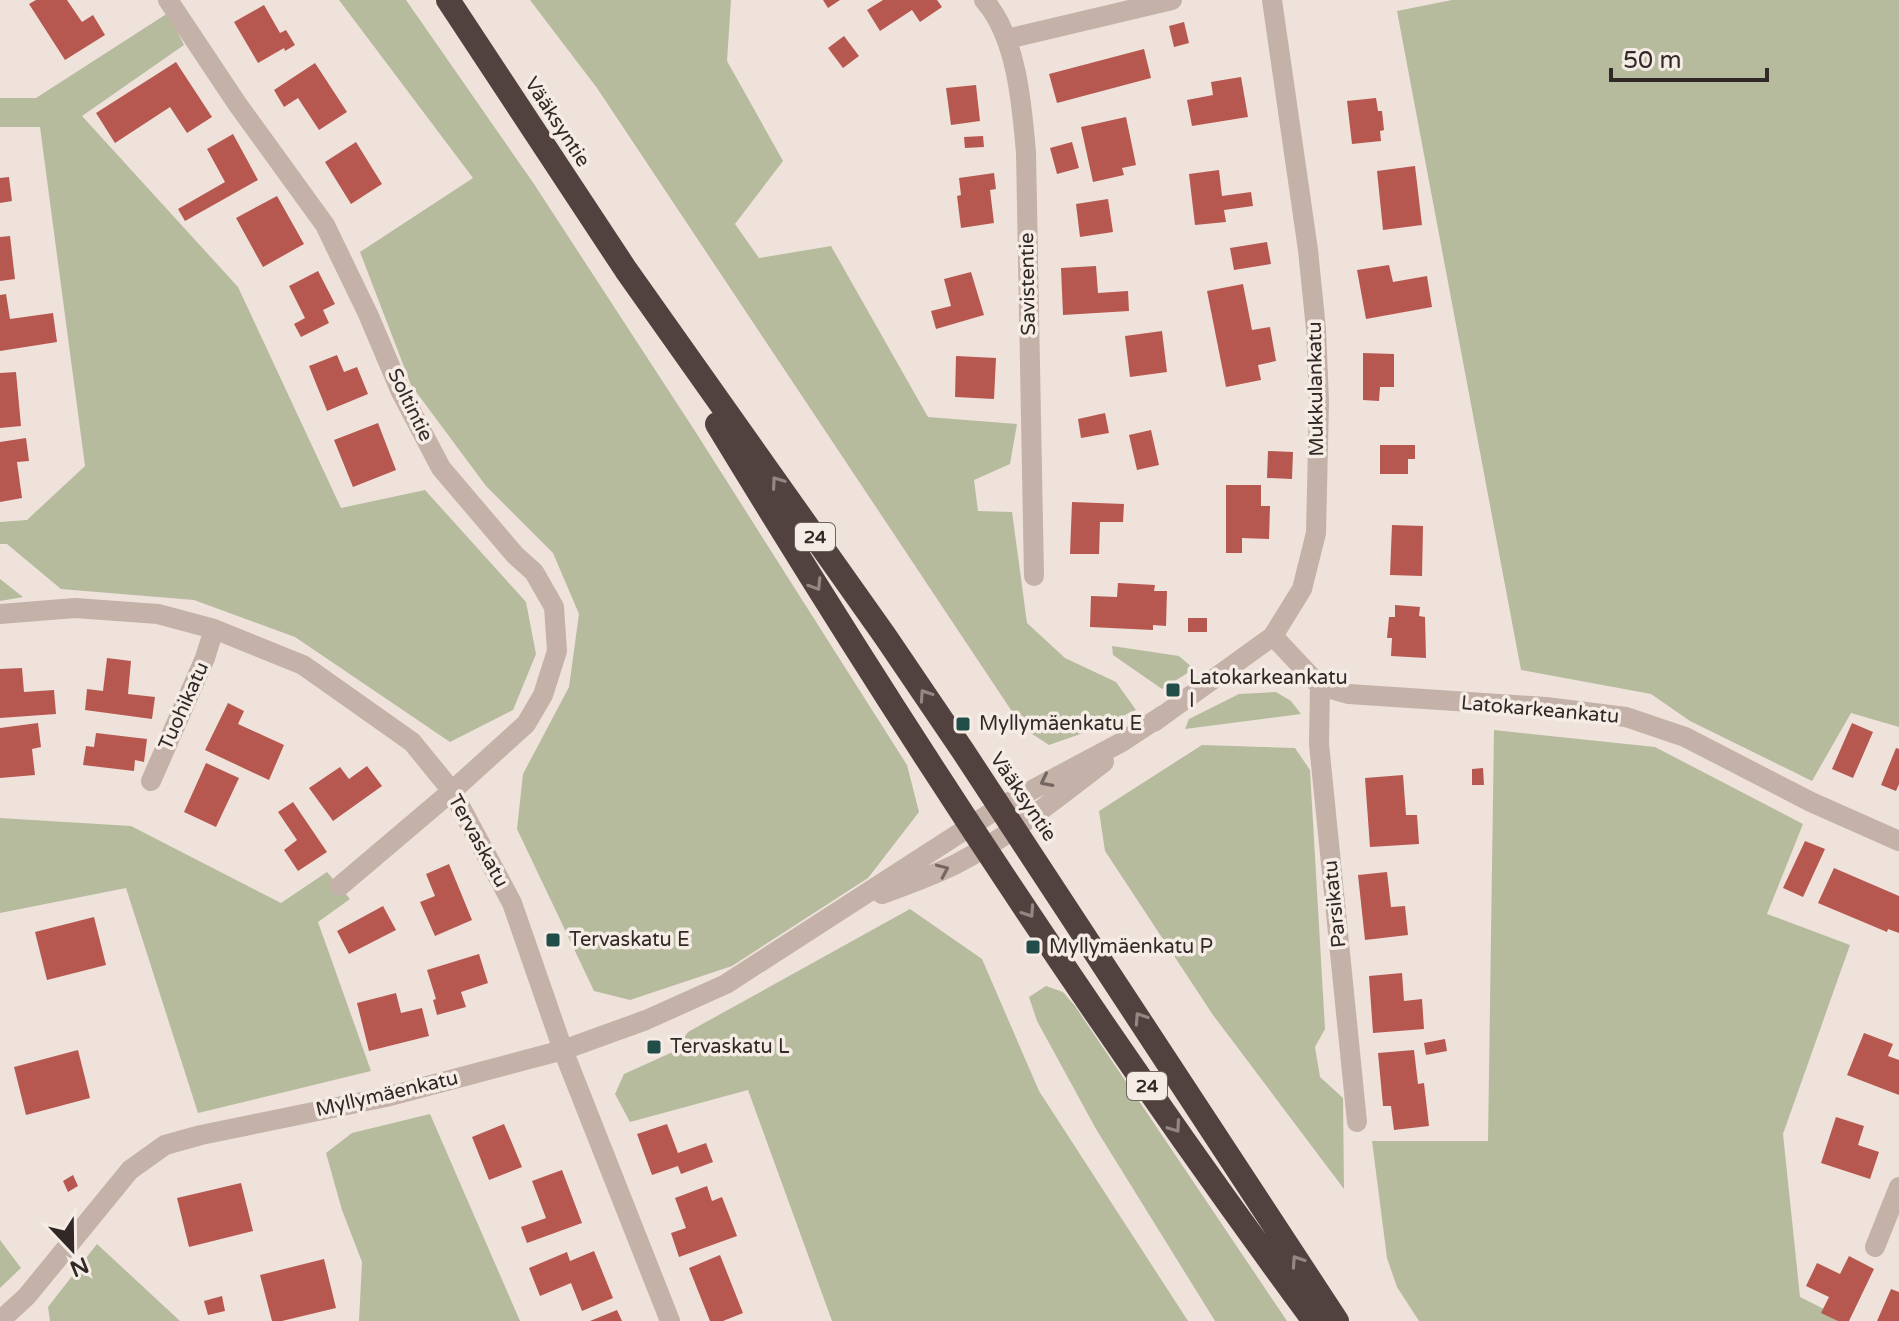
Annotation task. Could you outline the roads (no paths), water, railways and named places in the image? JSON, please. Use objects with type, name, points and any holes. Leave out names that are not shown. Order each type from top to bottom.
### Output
[{"type":"highway","name":"Vääksyntie","points":[[448,0],[626,270],[885,636],[1015,828],[1337,1321]]},
{"type":"highway","name":"Vääksyntie","points":[[626,270],[827,604],[972,826],[1193,1154],[1314,1321]]},
{"type":"street","name":"Soltintie","points":[[168,0],[238,105],[325,225],[401,392],[441,468],[515,555],[534,572],[554,607],[557,651],[543,695],[526,724],[340,886]]},
{"type":"street","name":"Savistentie","points":[[984,0],[1007,39],[1022,108],[1026,153],[1034,576]]},
{"type":"street","points":[[1007,39],[1172,0]]},
{"type":"street","name":"Mukkulankatu","points":[[1000,807],[1122,742],[1273,636],[1302,589],[1316,533],[1319,402],[1308,250],[1272,0]]},
{"type":"street","name":"Tervaskatu","points":[[0,614],[75,608],[158,614],[214,629],[303,665],[412,742],[452,791],[512,903],[563,1050],[670,1321]]},
{"type":"street","name":"Tuohikatu","points":[[151,781],[205,658],[214,629]]},
{"type":"street","points":[[1273,636],[1320,686]]},
{"type":"street","name":"Latokarkeankatu","points":[[1320,686],[1349,694],[1546,707],[1626,717],[1685,737],[1811,802],[1899,841]]},
{"type":"street","name":"Parsikatu","points":[[1320,686],[1319,744],[1357,1122]]},
{"type":"street","name":"Mukkulankatu","points":[[986,847],[1053,802],[1163,715]]},
{"type":"street","name":"Myllymäenkatu","points":[[0,1321],[27,1296],[130,1170],[165,1145],[386,1097],[563,1050],[646,1020],[726,984],[1000,807]]},
{"type":"street","name":"Myllymäenkatu","points":[[820,924],[875,897],[956,864],[986,847]]},
{"type":"street","points":[[1875,1247],[1899,1187]]},
{"type":"place","name":"Latokarkeankatu I","points":[[1173,690]]},
{"type":"place","name":"Myllymäenkatu E","points":[[963,724]]},
{"type":"place","name":"Tervaskatu E","points":[[553,940]]},
{"type":"place","name":"Myllymäenkatu P","points":[[1033,947]]},
{"type":"place","name":"Tervaskatu L","points":[[654,1047]]}]
